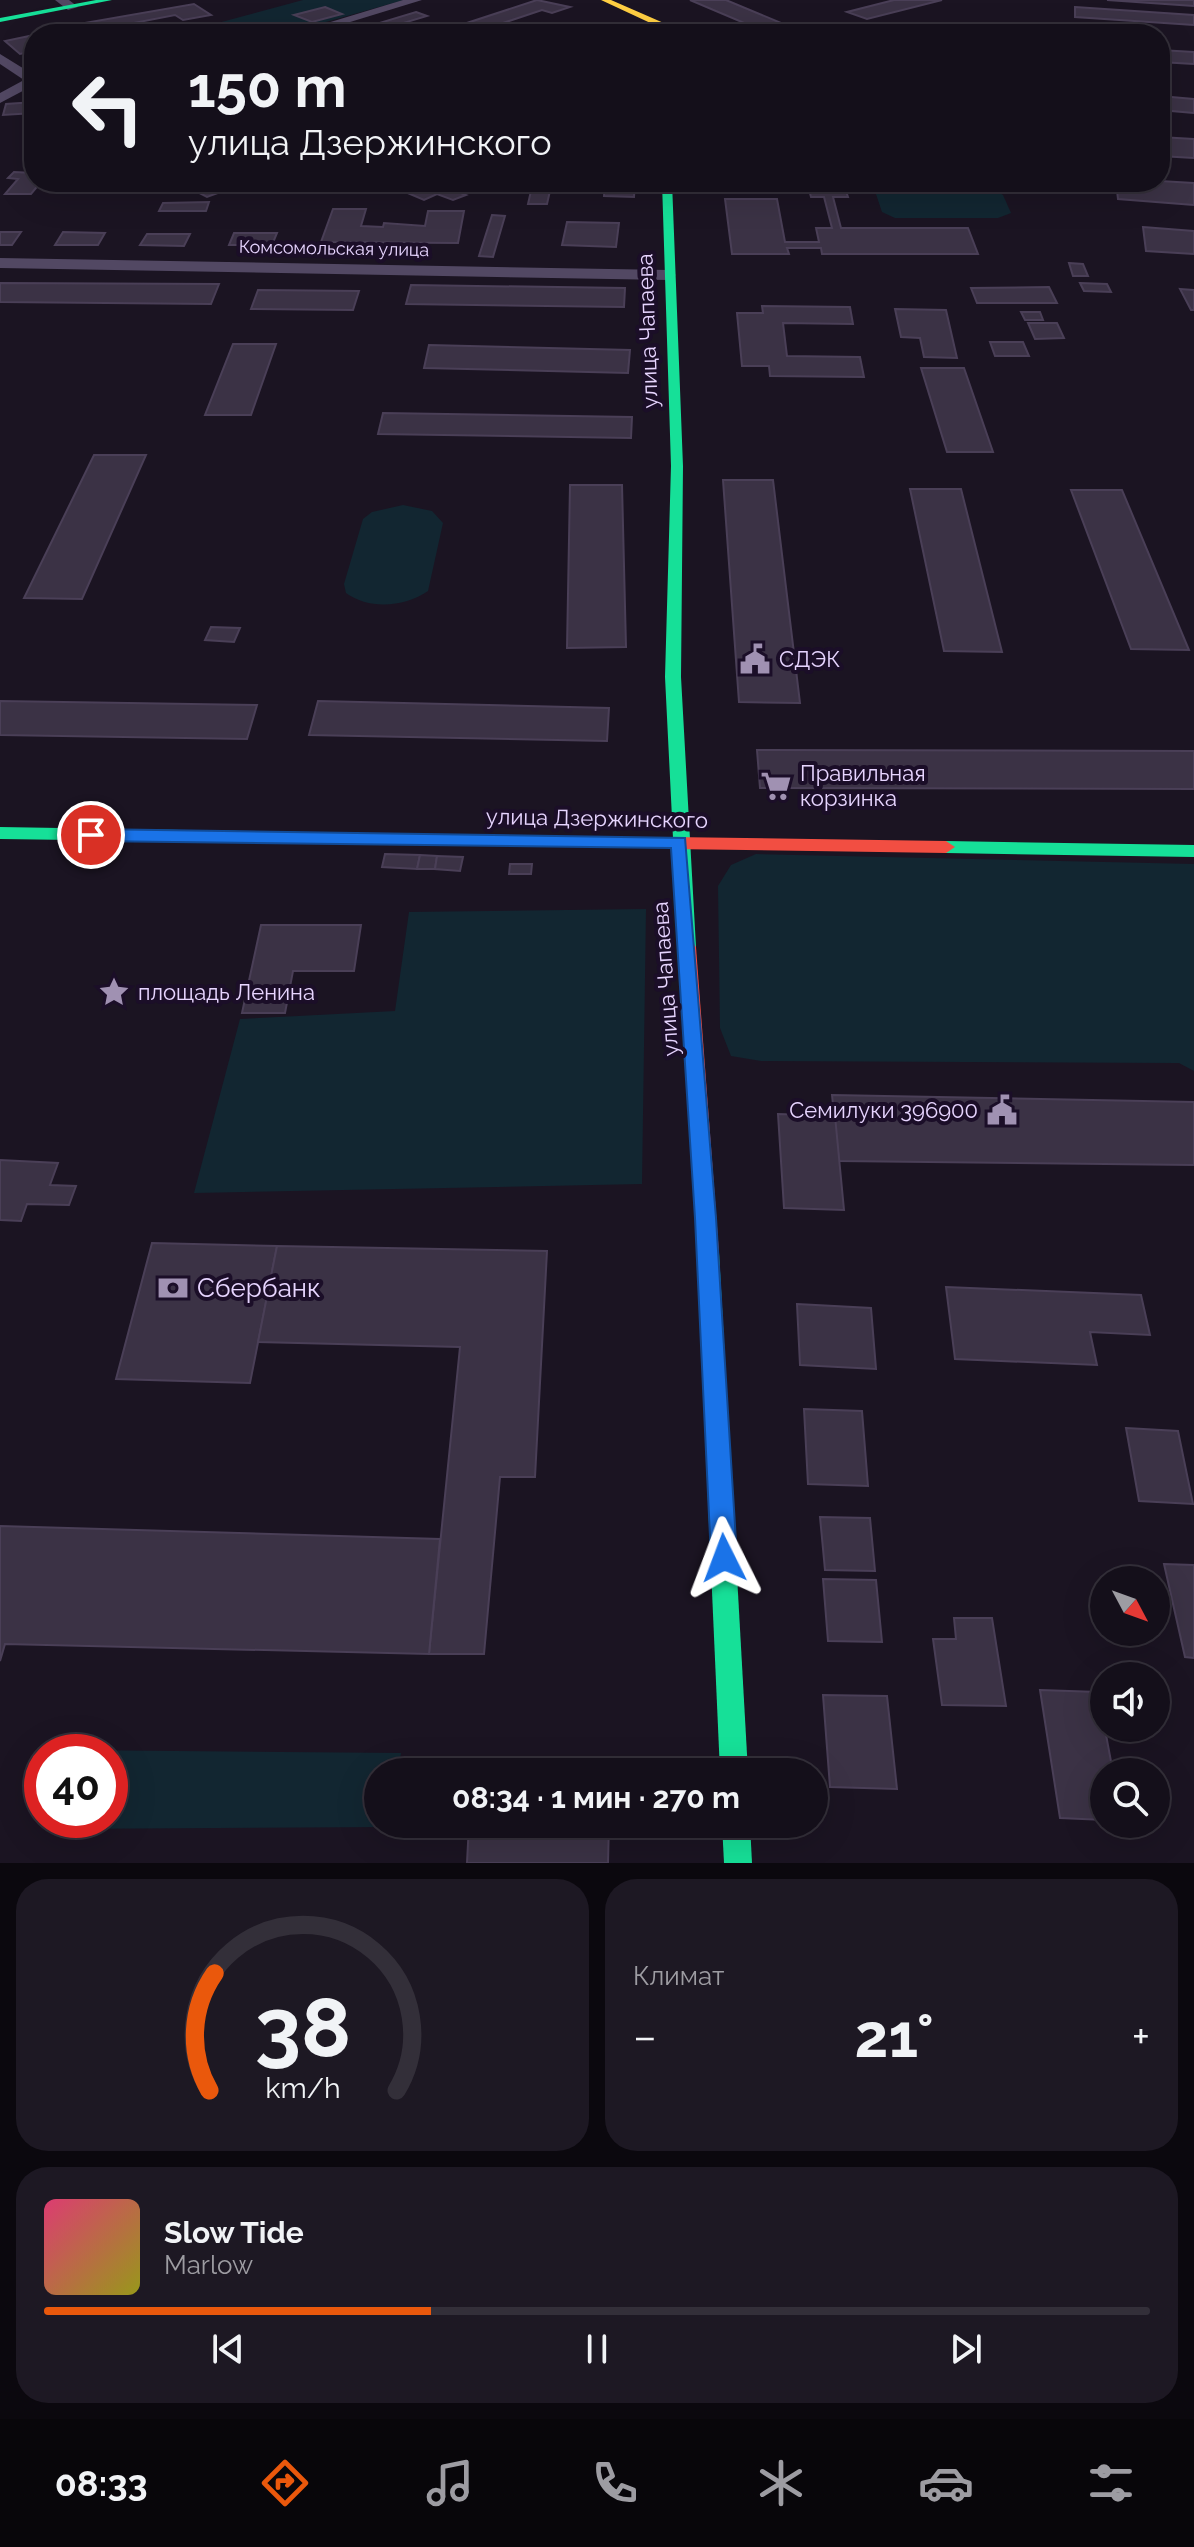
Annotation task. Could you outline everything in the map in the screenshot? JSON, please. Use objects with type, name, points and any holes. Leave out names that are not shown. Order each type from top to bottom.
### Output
[{"type":"street","points":[[0,20],[66,3],[108,0]]},
{"type":"street","points":[[332,24],[416,0]]},
{"type":"street","points":[[605,0],[659,24]]},
{"type":"street","points":[[0,58],[24,74]]},
{"type":"street","points":[[0,99],[24,86]]},
{"type":"street","name":"улица Чапаева","points":[[667,192],[677,466],[673,677],[679,842],[706,1218],[733,1758]]},
{"type":"street","name":"Комсомольская улица","points":[[0,263],[668,275]]},
{"type":"street","name":"улица Дзержинского","points":[[0,833],[1194,851]]},
{"type":"street","points":[[737,1838],[738,1863]]},
{"type":"shaded area","points":[[303,0],[404,0],[319,24],[214,24]]},
{"type":"shaded area","points":[[998,192],[1003,195],[1011,213],[998,218],[895,218],[882,212],[876,194]]},
{"type":"shaded area","points":[[403,505],[432,511],[443,523],[428,591],[409,600],[387,604],[365,602],[346,593],[344,584],[363,519],[372,512]]},
{"type":"shaded area","points":[[756,854],[1194,864],[1194,1071],[1179,1063],[761,1061],[731,1056],[720,1028],[718,886],[731,865]]},
{"type":"shaded area","points":[[646,909],[642,1184],[194,1193],[240,1019],[395,1011],[409,912]]},
{"type":"shaded area","points":[[128,1751],[401,1753],[400,1758],[364,1758],[364,1827],[128,1829]]},
{"type":"building","points":[[537,0],[570,7],[552,13],[542,10],[500,24],[464,24]]},
{"type":"building","points":[[690,0],[726,0],[783,24],[746,24]]},
{"type":"building","points":[[894,0],[942,0],[867,19],[847,12]]},
{"type":"building","points":[[1107,0],[1194,0],[1194,6]]},
{"type":"building","points":[[194,4],[211,15],[183,20],[175,15],[129,24],[79,24]]},
{"type":"building","points":[[325,7],[342,14],[312,22],[294,15]]},
{"type":"building","points":[[1075,7],[1194,15],[1194,25],[1075,17]]},
{"type":"building","points":[[416,12],[427,16],[400,24],[376,24]]},
{"type":"building","points":[[24,37],[24,53],[20,54],[5,41]]},
{"type":"building","points":[[1170,51],[1194,52],[1194,64],[1170,63]]},
{"type":"building","points":[[1170,97],[1194,99],[1194,113],[1170,111]]},
{"type":"building","points":[[24,103],[24,114],[3,115],[6,104]]},
{"type":"building","points":[[1170,138],[1194,139],[1194,158],[1170,157]]},
{"type":"building","points":[[14,172],[24,172],[24,192],[33,192],[5,194],[18,179],[8,178]]},
{"type":"building","points":[[1170,182],[1194,183],[1194,205],[1118,199],[1117,192],[1170,192]]},
{"type":"building","points":[[197,192],[221,192],[207,197]]},
{"type":"building","points":[[458,192],[466,195],[453,200],[437,194],[424,200],[410,194]]},
{"type":"building","points":[[531,192],[550,192],[547,204],[528,204]]},
{"type":"building","points":[[604,192],[634,192],[634,197],[604,196]]},
{"type":"building","points":[[810,192],[846,192],[848,197],[833,197],[841,228],[968,228],[978,254],[822,254],[821,248],[787,248],[789,254],[732,254],[725,199],[777,199],[785,242],[819,242],[816,228],[832,228],[824,197],[811,197]]},
{"type":"building","points":[[209,202],[206,211],[159,211],[163,203]]},
{"type":"building","points":[[333,209],[366,209],[361,226],[383,227],[384,223],[425,226],[428,211],[464,211],[458,243],[321,242]]},
{"type":"building","points":[[492,215],[505,216],[493,257],[479,256]]},
{"type":"building","points":[[567,222],[619,223],[616,247],[562,245]]},
{"type":"building","points":[[1143,227],[1194,231],[1194,254],[1146,251]]},
{"type":"building","points":[[0,232],[21,232],[12,245],[0,245]]},
{"type":"building","points":[[63,232],[105,233],[98,245],[55,245]]},
{"type":"building","points":[[234,233],[277,233],[272,245],[229,245]]},
{"type":"building","points":[[147,234],[190,234],[184,246],[140,245]]},
{"type":"building","points":[[1069,263],[1083,264],[1088,276],[1073,276]]},
{"type":"building","points":[[0,283],[219,284],[211,304],[0,302]]},
{"type":"building","points":[[1080,283],[1107,284],[1111,292],[1084,291]]},
{"type":"building","points":[[411,285],[625,288],[624,307],[406,304]]},
{"type":"building","points":[[1049,287],[1057,303],[977,303],[971,288]]},
{"type":"building","points":[[1180,289],[1194,290],[1194,310],[1191,310]]},
{"type":"building","points":[[258,290],[359,291],[353,310],[251,309]]},
{"type":"building","points":[[762,306],[850,307],[853,324],[783,323],[787,356],[860,357],[864,377],[770,376],[769,366],[742,366],[737,313],[763,313]]},
{"type":"building","points":[[895,309],[946,310],[957,358],[924,357],[920,338],[901,337]]},
{"type":"building","points":[[1021,312],[1040,312],[1043,320],[1025,320]]},
{"type":"building","points":[[1028,323],[1057,323],[1064,338],[1035,339]]},
{"type":"building","points":[[990,342],[1023,342],[1029,356],[995,356]]},
{"type":"building","points":[[233,344],[276,344],[251,415],[205,415]]},
{"type":"building","points":[[429,345],[630,350],[628,373],[424,368]]},
{"type":"building","points":[[921,368],[964,368],[993,452],[947,452]]},
{"type":"building","points":[[383,413],[632,417],[631,438],[378,434]]},
{"type":"building","points":[[94,455],[146,455],[82,599],[24,598]]},
{"type":"building","points":[[723,480],[773,480],[800,703],[739,702]]},
{"type":"building","points":[[570,485],[622,485],[626,647],[567,648]]},
{"type":"building","points":[[910,489],[961,489],[1002,652],[944,651]]},
{"type":"building","points":[[1071,490],[1122,490],[1189,650],[1131,649]]},
{"type":"building","points":[[211,627],[240,628],[234,642],[205,640]]},
{"type":"building","points":[[0,701],[257,705],[247,739],[0,735]]},
{"type":"building","points":[[318,701],[609,708],[607,741],[309,735]]},
{"type":"building","points":[[757,750],[1194,751],[1194,789],[760,788]]},
{"type":"building","points":[[385,854],[420,855],[417,869],[382,867]]},
{"type":"building","points":[[420,855],[437,856],[435,869],[417,869]]},
{"type":"building","points":[[437,856],[463,857],[460,871],[435,869]]},
{"type":"building","points":[[510,864],[532,864],[531,874],[509,874]]},
{"type":"building","points":[[261,925],[361,925],[354,971],[293,971],[285,1013],[242,1013]]},
{"type":"building","points":[[832,1095],[1194,1102],[1194,1165],[839,1161]]},
{"type":"building","points":[[778,1114],[835,1116],[844,1210],[784,1208]]},
{"type":"building","points":[[0,1160],[58,1163],[50,1185],[76,1186],[69,1205],[27,1204],[21,1221],[0,1220]]},
{"type":"building","points":[[152,1243],[277,1246],[250,1383],[116,1379]]},
{"type":"building","points":[[277,1246],[547,1251],[535,1477],[500,1477],[484,1654],[429,1654],[460,1347],[258,1342]]},
{"type":"building","points":[[946,1287],[1141,1295],[1150,1335],[1090,1332],[1097,1365],[955,1359]]},
{"type":"building","points":[[797,1304],[871,1308],[876,1369],[800,1365]]},
{"type":"building","points":[[804,1409],[862,1411],[868,1486],[808,1484]]},
{"type":"building","points":[[1126,1428],[1178,1431],[1193,1504],[1139,1501]]},
{"type":"building","points":[[820,1517],[870,1518],[875,1571],[825,1570]]},
{"type":"building","points":[[0,1526],[440,1539],[429,1654],[5,1644],[0,1661]]},
{"type":"building","points":[[1194,1565],[1194,1658],[1185,1657],[1170,1591],[1170,1566],[1164,1566]]},
{"type":"building","points":[[823,1579],[876,1580],[882,1642],[828,1641]]},
{"type":"building","points":[[954,1618],[992,1618],[1006,1706],[942,1705],[933,1639],[956,1639]]},
{"type":"building","points":[[1040,1690],[1090,1692],[1090,1742],[1107,1742],[1110,1758],[1090,1758],[1090,1819],[1060,1818]]},
{"type":"building","points":[[823,1695],[887,1696],[897,1789],[830,1787]]},
{"type":"building","points":[[468,1838],[609,1838],[608,1863],[467,1863]]},
{"type":"traffic: fast","points":[[0,20],[108,0]]},
{"type":"traffic: fast","points":[[667,192],[677,466],[673,677],[687,947]]},
{"type":"traffic: fast","points":[[0,833],[671,843]]},
{"type":"traffic: fast","points":[[946,847],[1194,851]]},
{"type":"traffic: fast","points":[[708,1253],[733,1758]]},
{"type":"traffic: fast","points":[[737,1838],[738,1863]]},
{"type":"traffic: slow","points":[[605,0],[659,24]]},
{"type":"traffic: jam","points":[[671,843],[946,847]]},
{"type":"traffic: jam","points":[[687,947],[708,1253]]},
{"type":"place","name":"СДЭК","points":[[755,659]]},
{"type":"place","name":"Правильная корзинка","points":[[776,786]]},
{"type":"place","name":"площадь Ленина","points":[[114,992]]},
{"type":"place","name":"Семилуки 396900","points":[[1002,1110]]},
{"type":"place","name":"Сбербанк","points":[[173,1288]]},
{"type":"route","points":[[91,835],[679,842],[706,1218],[724,1558]]}]
